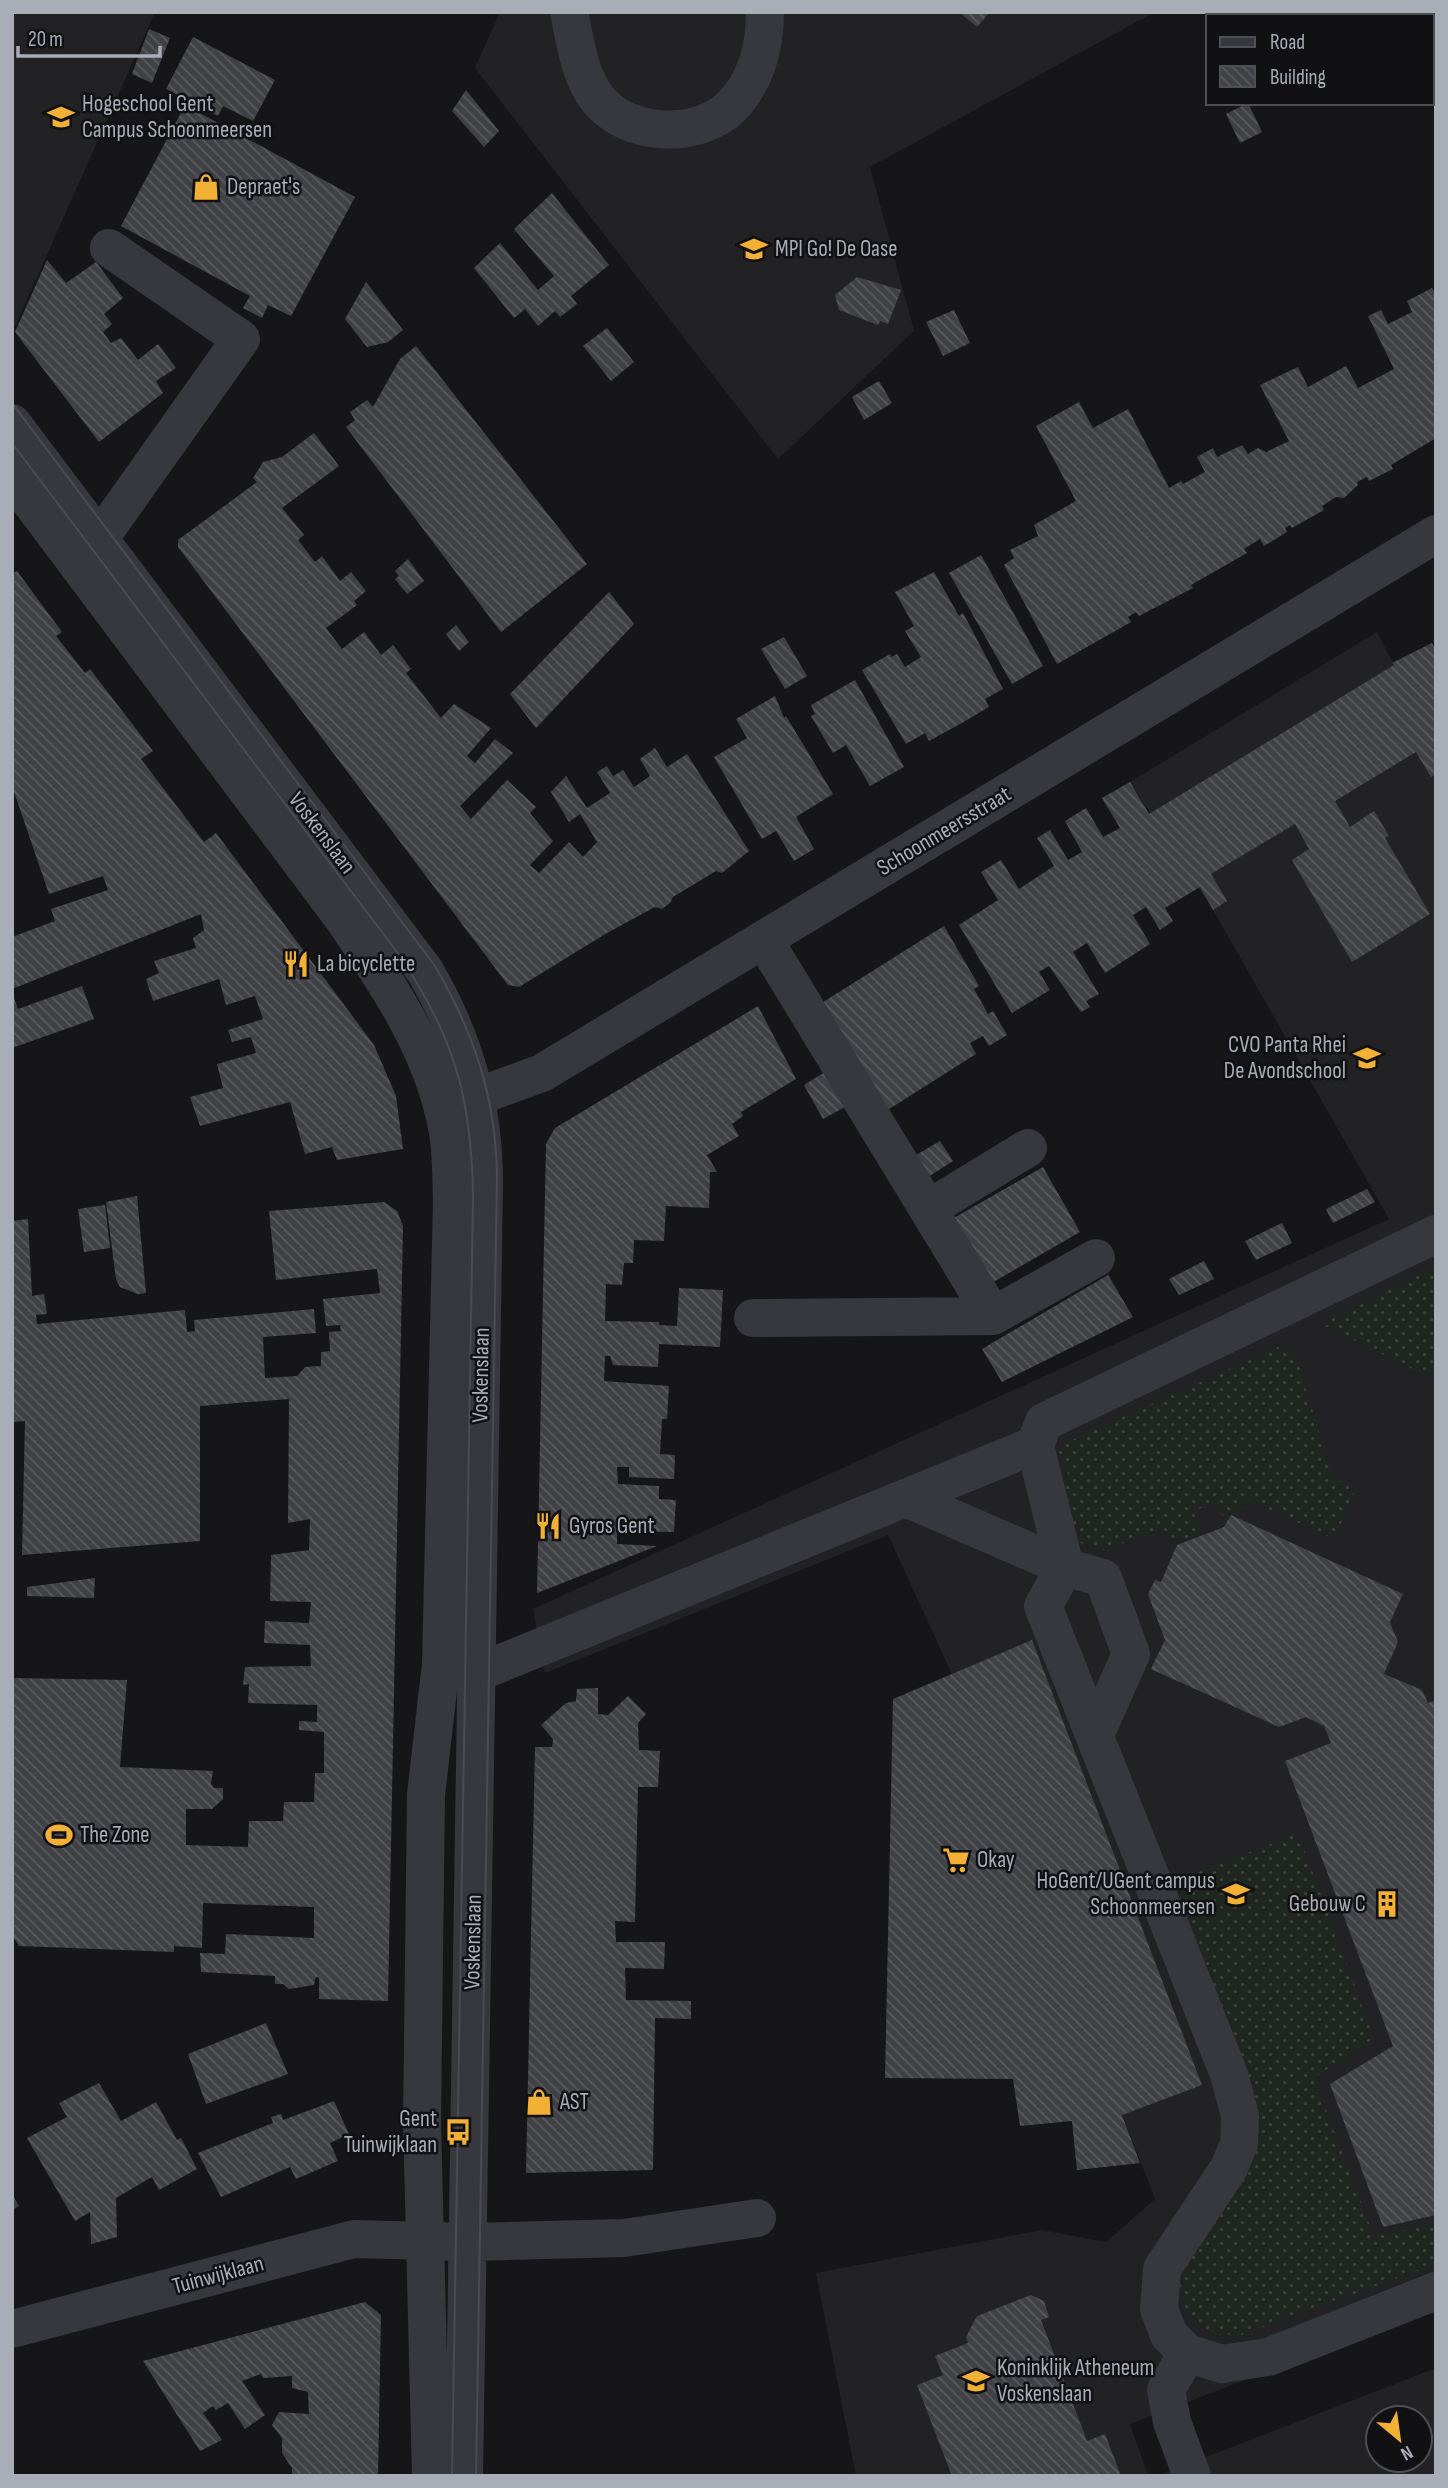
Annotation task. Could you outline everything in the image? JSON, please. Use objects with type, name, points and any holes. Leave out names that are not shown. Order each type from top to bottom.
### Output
[{"type":"street","points":[[569,12],[583,69],[595,96],[605,107],[630,124],[645,129],[666,129],[703,122],[730,107],[750,82],[757,65],[765,12]]},
{"type":"street","points":[[89,553],[241,339],[109,248]]},
{"type":"street","name":"Voskenslaan","points":[[12,423],[89,553],[376,967],[422,1048],[460,1103],[484,1145],[464,2476]]},
{"type":"street","name":"Voskenslaan","points":[[12,477],[89,553]]},
{"type":"street","name":"Schoonmeersstraat","points":[[460,1103],[542,1073],[1436,534]]},
{"type":"street","points":[[764,940],[993,1316]]},
{"type":"street","name":"Voskenslaan","points":[[431,2476],[422,2121],[426,1796],[440,1664],[451,1227],[450,1146],[460,1103]]},
{"type":"street","points":[[928,1209],[1028,1148]]},
{"type":"street","points":[[1436,1234],[1044,1422],[1035,1445],[1065,1567],[1043,1606],[1230,2077],[1240,2116],[1239,2144],[1229,2168],[1162,2269],[1159,2309],[1169,2335],[1187,2353],[1222,2364],[1268,2357],[1436,2291]]},
{"type":"street","points":[[752,1318],[993,1316],[1096,1258]]},
{"type":"street","points":[[477,1673],[1035,1445]]},
{"type":"street","points":[[906,1498],[1065,1567],[1103,1578],[1131,1654],[1095,1735]]},
{"type":"street","name":"Tuinwijklaan","points":[[12,2329],[354,2239],[468,2242],[624,2238],[757,2218]]},
{"type":"street","points":[[1187,2353],[1166,2390],[1172,2422],[1192,2476]]},
{"type":"shaded area","name":"Hogeschool Gent Campus Schoonmeersen","points":[[12,12],[155,12],[13,331],[12,330]]},
{"type":"shaded area","name":"MPI Go! De Oase","points":[[500,12],[1155,12],[870,167],[914,331],[778,459],[475,68]]},
{"type":"shaded area","name":"HoGent/UGent campus Schoonmeersen","points":[[1377,632],[1436,746],[1436,2307],[1130,2424],[1148,2476],[856,2476],[816,2273],[1042,2230],[1106,2242],[1155,2199],[951,1672],[888,1535],[545,1673],[533,1609],[1389,1219],[1213,910],[1130,782]]},
{"type":"shaded area","points":[[1436,1267],[1436,1374],[1421,1373],[1321,1324]]},
{"type":"shaded area","points":[[1278,1347],[1295,1353],[1333,1478],[1356,1489],[1334,1539],[1249,1500],[1237,1513],[1224,1518],[1214,1501],[1193,1512],[1203,1532],[1179,1541],[1159,1530],[1104,1550],[1080,1543],[1059,1483],[1069,1477],[1057,1447]]},
{"type":"shaded area","points":[[1298,1833],[1374,2038],[1314,2078],[1374,2237],[1436,2223],[1436,2264],[1241,2335],[1210,2333],[1187,2313],[1178,2283],[1192,2249],[1252,2155],[1181,1907],[1185,1887],[1196,1873]]},
{"type":"shaded area","name":"Koninklijk Atheneum Voskenslaan","points":[[1436,2368],[1436,2476],[1158,2476]]},
{"type":"building","points":[[959,12],[990,12],[977,27]]},
{"type":"building","points":[[149,29],[170,38],[152,83],[132,74]]},
{"type":"building","points":[[193,37],[275,80],[253,121],[223,106],[218,116],[166,89]]},
{"type":"building","points":[[466,90],[499,131],[484,147],[452,111]]},
{"type":"building","points":[[185,105],[355,197],[291,316],[268,305],[262,318],[243,308],[250,296],[121,226]]},
{"type":"building","points":[[1249,105],[1262,132],[1240,143],[1226,114]]},
{"type":"building","points":[[552,193],[609,265],[571,296],[577,304],[560,317],[555,311],[538,326],[525,309],[514,318],[474,268],[500,243],[538,290],[554,276],[514,229]]},
{"type":"building","points":[[47,260],[66,283],[96,262],[123,298],[104,314],[112,324],[103,332],[111,343],[121,338],[138,360],[158,344],[176,368],[156,381],[163,393],[99,442],[15,332]]},
{"type":"building","points":[[857,277],[901,290],[888,324],[880,321],[878,325],[839,310],[835,295]]},
{"type":"building","points":[[366,282],[403,330],[388,342],[367,347],[345,319]]},
{"type":"building","points":[[1432,288],[1436,295],[1436,438],[1391,465],[1393,469],[1369,481],[1367,477],[1357,482],[1358,485],[1344,498],[1336,497],[1322,506],[1324,510],[1292,528],[1290,525],[1285,528],[1287,532],[1264,546],[1260,539],[1244,549],[1247,553],[1191,585],[1193,588],[1139,616],[1136,612],[1128,617],[1131,622],[1057,664],[1004,565],[1014,558],[1010,550],[1038,536],[1034,525],[1076,501],[1036,426],[1079,402],[1093,428],[1128,409],[1169,488],[1181,481],[1183,484],[1205,472],[1197,457],[1213,448],[1217,457],[1242,445],[1248,454],[1258,448],[1266,452],[1289,441],[1260,385],[1298,367],[1308,387],[1346,366],[1358,388],[1394,369],[1368,316],[1381,310],[1388,324],[1412,312],[1407,301]]},
{"type":"building","points":[[954,310],[970,343],[943,356],[926,322]]},
{"type":"building","points":[[607,328],[634,362],[611,381],[583,346]]},
{"type":"building","points":[[416,346],[587,564],[501,632],[346,427],[355,420],[350,412],[367,400],[373,407],[400,359]]},
{"type":"building","points":[[879,381],[892,403],[864,420],[852,397]]},
{"type":"building","points":[[314,433],[339,466],[282,508],[304,535],[298,540],[315,562],[322,556],[340,581],[351,572],[366,591],[354,601],[357,605],[326,628],[342,649],[364,632],[381,655],[393,645],[411,669],[406,673],[441,718],[454,704],[491,728],[467,756],[475,763],[495,739],[513,753],[460,806],[471,819],[507,780],[536,807],[530,813],[553,841],[530,865],[539,873],[569,842],[583,857],[597,842],[580,814],[569,822],[551,792],[566,776],[587,808],[610,793],[597,772],[607,766],[613,776],[623,770],[634,787],[650,776],[640,759],[655,748],[667,767],[687,754],[749,851],[722,873],[716,871],[673,897],[662,909],[655,907],[607,933],[519,987],[508,985],[178,547],[178,540],[257,482],[253,478],[263,462],[282,457]]},
{"type":"building","points":[[981,555],[1043,666],[1012,684],[949,573]]},
{"type":"building","points":[[408,559],[424,581],[407,594],[395,579],[399,576],[395,571]]},
{"type":"building","points":[[17,571],[62,632],[56,636],[85,673],[90,669],[153,751],[141,759],[204,842],[216,833],[374,1045],[396,1096],[403,1149],[337,1160],[332,1147],[305,1154],[290,1102],[200,1126],[190,1097],[223,1088],[217,1064],[256,1053],[251,1037],[232,1042],[228,1030],[263,1019],[255,996],[226,1005],[219,979],[153,1001],[146,979],[159,973],[154,961],[196,948],[193,938],[204,930],[201,914],[12,989],[12,937],[55,921],[51,909],[108,890],[103,876],[49,894],[12,786],[12,574]]},
{"type":"building","points":[[934,572],[959,616],[963,613],[1003,689],[985,699],[989,707],[960,724],[929,741],[925,733],[906,744],[862,670],[890,654],[891,657],[897,654],[905,667],[921,657],[905,631],[914,626],[895,592]]},
{"type":"building","points":[[609,592],[634,624],[536,728],[510,694]]},
{"type":"building","points":[[456,625],[469,642],[459,651],[446,634]]},
{"type":"building","points":[[784,637],[807,676],[785,689],[761,649]]},
{"type":"building","points":[[1432,643],[1436,651],[1436,774],[1431,777],[1416,752],[1335,801],[1350,827],[1374,811],[1389,836],[1385,838],[1430,914],[1352,962],[1292,860],[1309,849],[1295,824],[1211,874],[1227,901],[1213,910],[1200,887],[1165,908],[1173,921],[1160,930],[1146,907],[1133,915],[1150,944],[1105,973],[1087,943],[1073,952],[1099,994],[1086,1001],[1090,1007],[1081,1012],[1049,966],[1039,972],[1050,990],[1012,1013],[959,925],[998,900],[981,872],[1001,860],[1019,889],[1054,866],[1037,838],[1050,830],[1068,860],[1082,852],[1065,821],[1086,808],[1103,837],[1120,828],[1102,798],[1130,782],[1149,814],[1394,665],[1392,663]]},
{"type":"building","points":[[855,680],[904,767],[870,786],[846,745],[833,753],[811,716],[815,714],[811,705]]},
{"type":"building","points":[[775,696],[784,718],[786,716],[833,794],[796,817],[814,849],[794,861],[776,831],[762,839],[714,757],[747,738],[736,719]]},
{"type":"building","points":[[944,926],[979,986],[974,989],[988,1014],[993,1011],[1007,1035],[989,1046],[983,1036],[970,1043],[976,1054],[886,1111],[820,1004]]},
{"type":"building","points":[[82,986],[94,1019],[12,1048],[12,992],[18,1009]]},
{"type":"building","points":[[758,1006],[796,1079],[741,1112],[743,1116],[732,1124],[739,1136],[707,1155],[717,1172],[710,1172],[709,1208],[666,1206],[664,1241],[634,1240],[633,1263],[624,1263],[622,1285],[606,1284],[605,1321],[659,1322],[659,1325],[677,1326],[679,1288],[723,1290],[720,1347],[659,1344],[658,1367],[613,1365],[610,1356],[605,1356],[604,1381],[669,1386],[667,1419],[662,1419],[660,1454],[675,1455],[674,1479],[629,1477],[629,1467],[617,1467],[618,1484],[659,1486],[659,1499],[676,1500],[674,1532],[617,1531],[617,1544],[657,1546],[537,1593],[546,1144],[555,1128]]},
{"type":"building","points":[[825,1072],[845,1107],[823,1119],[804,1085]]},
{"type":"building","points":[[940,1141],[953,1161],[925,1179],[911,1158]]},
{"type":"building","points":[[1043,1167],[1080,1232],[990,1284],[952,1219]]},
{"type":"building","points":[[1367,1189],[1375,1202],[1333,1223],[1326,1209]]},
{"type":"building","points":[[137,1196],[146,1293],[138,1294],[120,1287],[116,1279],[106,1202]]},
{"type":"building","points":[[384,1202],[397,1211],[403,1226],[388,2001],[319,1999],[319,1977],[315,1978],[314,1985],[289,1989],[283,1984],[275,1984],[275,1976],[201,1972],[200,1953],[225,1954],[226,1934],[314,1938],[314,1907],[203,1903],[202,1948],[174,1946],[174,1952],[19,1946],[12,1935],[12,1678],[127,1680],[120,1767],[213,1771],[211,1784],[214,1788],[223,1788],[223,1799],[212,1809],[186,1809],[186,1845],[248,1847],[249,1821],[283,1821],[284,1802],[314,1802],[315,1773],[324,1773],[324,1732],[299,1730],[299,1721],[317,1722],[317,1705],[248,1703],[249,1684],[243,1685],[245,1667],[311,1666],[310,1645],[264,1643],[265,1621],[309,1623],[311,1602],[270,1601],[271,1555],[309,1550],[310,1519],[288,1523],[289,1399],[200,1406],[200,1541],[22,1555],[25,1421],[12,1422],[12,1221],[28,1219],[32,1296],[44,1294],[47,1314],[36,1315],[37,1324],[185,1310],[187,1332],[195,1331],[194,1320],[314,1309],[316,1333],[263,1337],[265,1378],[297,1376],[305,1367],[321,1366],[321,1352],[330,1351],[329,1332],[341,1331],[340,1325],[326,1326],[323,1299],[380,1293],[377,1269],[276,1280],[269,1211]]},
{"type":"building","points":[[105,1205],[110,1248],[84,1252],[78,1209]]},
{"type":"building","points":[[1282,1223],[1292,1243],[1256,1260],[1245,1241]]},
{"type":"building","points":[[1204,1261],[1214,1279],[1179,1295],[1169,1279]]},
{"type":"building","points":[[1108,1275],[1133,1317],[1002,1382],[982,1349]]},
{"type":"building","name":"Gebouw C","points":[[1231,1515],[1403,1594],[1390,1622],[1398,1642],[1384,1674],[1422,1690],[1428,1703],[1436,1700],[1436,2215],[1383,2227],[1330,2084],[1393,2046],[1285,1761],[1331,1743],[1324,1726],[1306,1717],[1279,1727],[1151,1669],[1165,1640],[1148,1594],[1155,1580],[1161,1582],[1177,1545],[1224,1527]]},
{"type":"building","points":[[95,1578],[94,1598],[27,1596],[27,1587]]},
{"type":"building","name":"Okay","points":[[1032,1640],[1202,2085],[1122,2115],[1140,2163],[1077,2170],[1072,2121],[1020,2126],[1013,2079],[885,2078],[893,1699]]},
{"type":"building","points":[[598,1688],[598,1714],[608,1715],[628,1696],[646,1714],[638,1723],[639,1750],[660,1751],[658,1787],[638,1787],[635,1922],[615,1921],[616,1942],[665,1942],[664,1969],[625,1968],[626,2000],[691,2001],[691,2019],[655,2018],[653,2170],[526,2173],[535,1747],[552,1747],[553,1739],[541,1725],[566,1703],[576,1701],[577,1689]]},
{"type":"building","points":[[266,2023],[288,2074],[206,2104],[188,2054]]},
{"type":"building","points":[[99,2083],[121,2121],[156,2102],[177,2140],[181,2138],[197,2169],[159,2190],[152,2177],[116,2198],[117,2237],[91,2244],[90,2212],[75,2221],[27,2138],[67,2117],[59,2103]]},
{"type":"building","points":[[334,2101],[349,2134],[330,2143],[338,2161],[296,2179],[290,2167],[221,2197],[198,2153],[273,2123],[271,2117],[281,2114],[283,2120]]},
{"type":"building","points":[[12,2194],[19,2206],[12,2210]]},
{"type":"building","points":[[1031,2295],[1044,2301],[1049,2317],[1041,2320],[1087,2441],[1105,2434],[1121,2476],[952,2476],[917,2385],[943,2375],[935,2356],[968,2343],[966,2337],[977,2316]]},
{"type":"building","points":[[365,2302],[381,2315],[378,2476],[292,2476],[292,2468],[282,2453],[282,2438],[272,2425],[279,2412],[309,2414],[308,2392],[292,2388],[292,2376],[263,2378],[261,2374],[242,2381],[265,2415],[245,2429],[228,2403],[216,2410],[213,2406],[203,2413],[222,2440],[200,2451],[143,2361]]},
{"type":"tram line","points":[[12,403],[435,966],[461,1016],[487,1093],[496,1147],[497,1176],[476,2476]]},
{"type":"tram line","points":[[12,443],[397,952],[433,1011],[446,1040],[464,1098],[472,1162],[473,1198],[452,2476]]},
{"type":"place","name":"Hogeschool Gent Campus Schoonmeersen","points":[[61,117]]},
{"type":"place","name":"Depraet's","points":[[206,187]]},
{"type":"place","name":"MPI Go! De Oase","points":[[754,249]]},
{"type":"place","name":"La bicyclette","points":[[296,964]]},
{"type":"place","name":"CVO Panta Rhei De Avondschool","points":[[1367,1058]]},
{"type":"place","name":"Gyros Gent","points":[[548,1526]]},
{"type":"place","name":"The Zone","points":[[59,1835]]},
{"type":"place","name":"Okay","points":[[956,1860]]},
{"type":"place","name":"HoGent/UGent campus Schoonmeersen","points":[[1236,1894]]},
{"type":"place","name":"Gebouw C","points":[[1387,1904]]},
{"type":"place","name":"AST","points":[[539,2102]]},
{"type":"place","name":"Gent Tuinwijklaan","points":[[458,2132]]},
{"type":"place","name":"Koninklijk Atheneum Voskenslaan","points":[[976,2381]]}]
